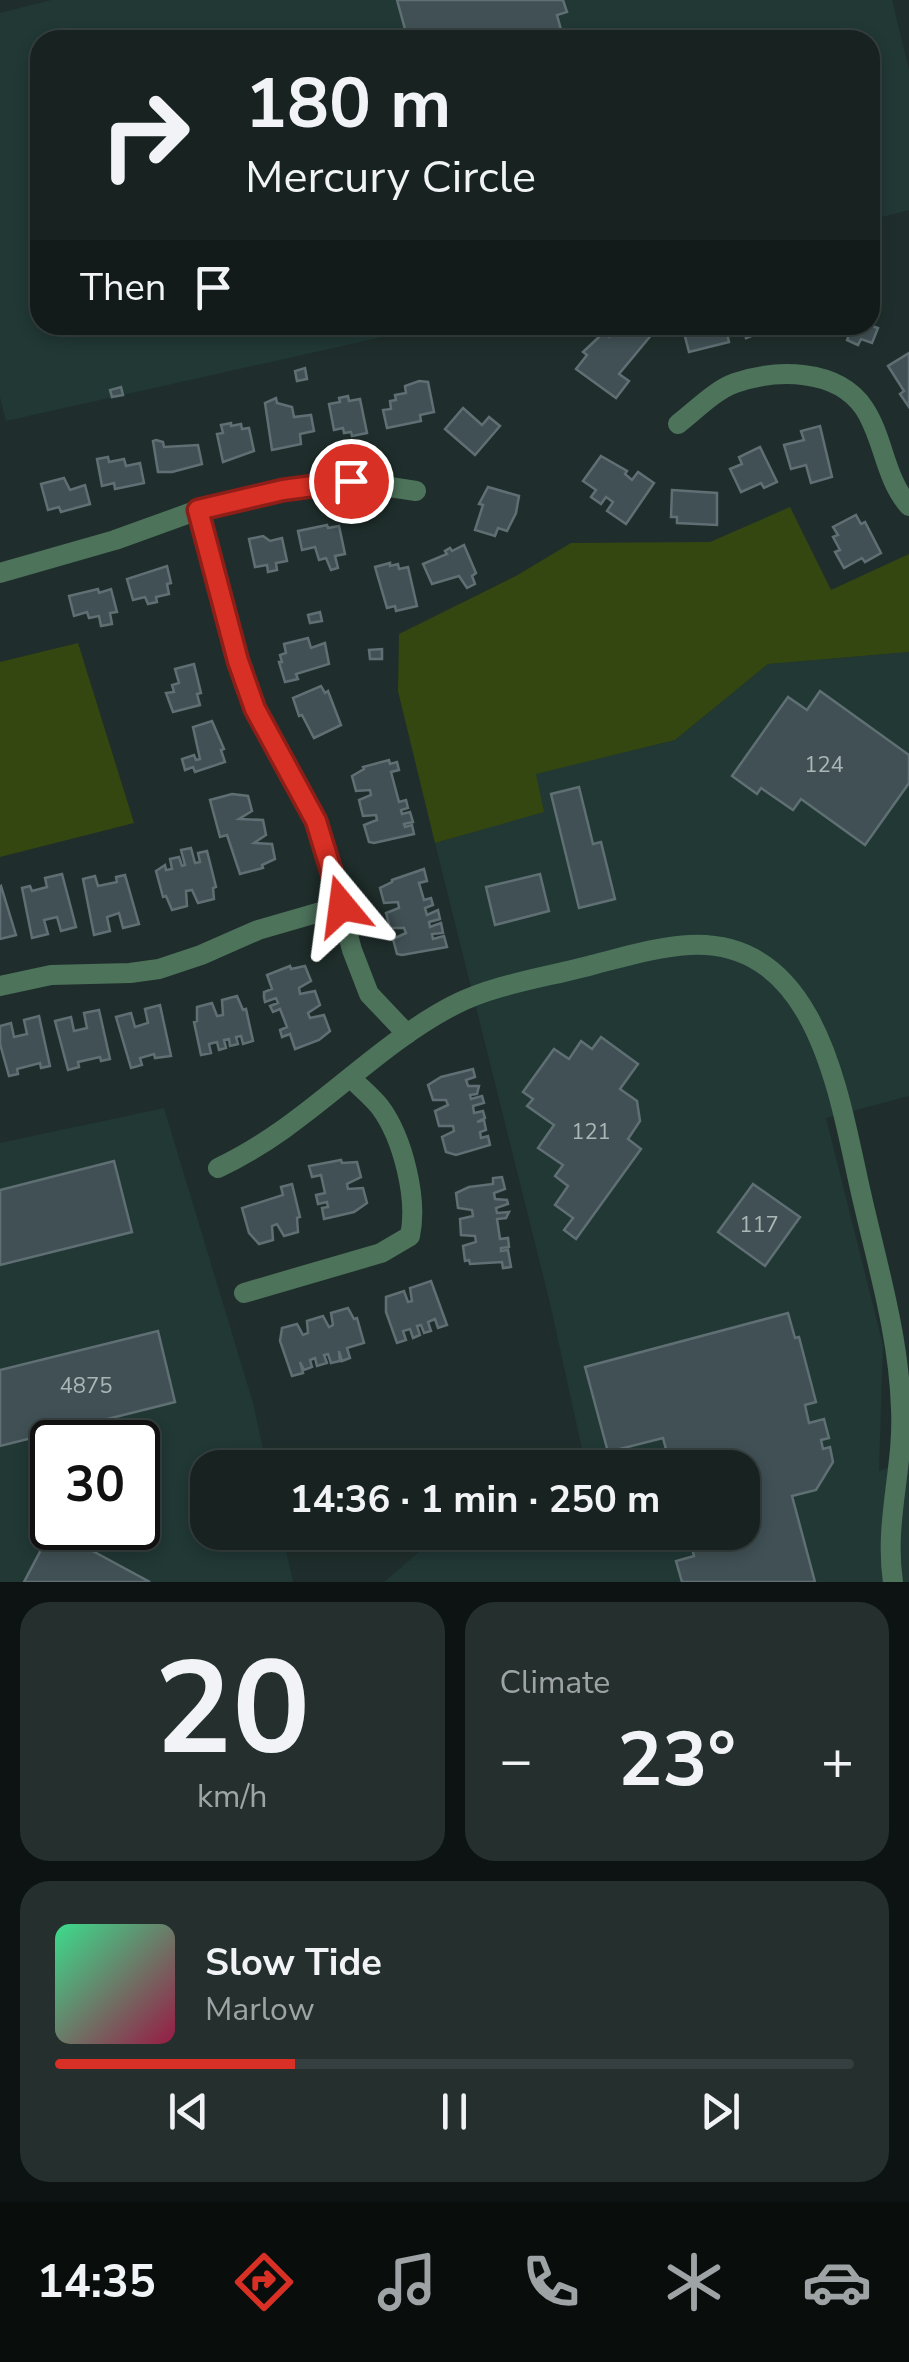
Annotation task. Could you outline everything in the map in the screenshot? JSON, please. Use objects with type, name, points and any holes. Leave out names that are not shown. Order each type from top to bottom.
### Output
[{"type":"street","points":[[678,424],[732,384],[778,374],[820,378],[853,394],[864,408],[888,470],[909,506]]},
{"type":"street","points":[[0,573],[115,540],[198,510],[328,482],[372,482],[416,491]]},
{"type":"street","points":[[198,510],[238,661],[255,709],[316,821],[352,950],[369,994],[407,1034]]},
{"type":"street","points":[[0,986],[51,974],[130,973],[160,968],[258,930],[342,906]]},
{"type":"street","points":[[218,1168],[284,1131],[407,1034],[457,1003],[640,952],[690,945],[725,948],[760,962],[790,985],[818,1032],[839,1104],[895,1343],[902,1416],[889,1523],[893,1582]]},
{"type":"street","points":[[244,1293],[381,1253],[410,1236],[412,1198],[404,1162],[380,1108],[352,1079]]},
{"type":"shaded area","points":[[51,0],[892,0],[909,70],[909,210],[880,217],[880,30],[30,30],[30,335],[391,335],[6,421],[0,397],[0,13]]},
{"type":"shaded area","points":[[909,652],[909,1096],[826,1118],[883,1345],[879,1471],[909,1460],[909,1582],[384,1582],[421,1550],[760,1550],[760,1450],[582,1450],[550,1303],[435,843],[543,812],[535,774],[675,740],[768,664]]},
{"type":"shaded area","points":[[164,1108],[253,1403],[263,1450],[190,1450],[190,1550],[286,1550],[293,1582],[0,1582],[0,1143]]},
{"type":"green space","points":[[790,507],[831,590],[909,554],[909,652],[768,664],[675,740],[536,774],[544,812],[435,843],[398,691],[399,634],[516,576],[571,543],[710,542]]},
{"type":"green space","points":[[78,643],[134,823],[0,857],[0,662]]},
{"type":"building","points":[[397,0],[563,0],[567,12],[557,15],[561,30],[405,30]]},
{"type":"building","points":[[651,335],[619,374],[629,381],[616,398],[576,369],[587,355],[583,352],[599,337]]},
{"type":"building","points":[[685,335],[727,335],[729,342],[689,352]]},
{"type":"building","points":[[849,335],[875,335],[872,343],[861,339],[858,345],[847,340]]},
{"type":"building","points":[[909,353],[909,407],[888,366]]},
{"type":"building","points":[[305,368],[307,379],[297,381],[295,371]]},
{"type":"building","points":[[428,382],[434,412],[420,415],[421,421],[387,428],[383,410],[391,409],[390,401],[396,400],[395,395],[406,393],[405,386]]},
{"type":"building","points":[[121,387],[123,395],[112,397],[110,390]]},
{"type":"building","points":[[348,396],[349,401],[360,399],[367,433],[352,436],[351,432],[344,433],[343,428],[334,430],[329,404]]},
{"type":"building","points":[[276,398],[277,403],[292,407],[294,417],[311,415],[314,431],[300,434],[301,444],[272,450],[265,403]]},
{"type":"building","points":[[463,408],[482,425],[489,417],[500,426],[475,455],[445,429]]},
{"type":"building","points":[[231,423],[249,428],[254,451],[223,462],[217,434],[223,433],[221,425]]},
{"type":"building","points":[[820,426],[832,477],[811,483],[806,465],[791,469],[784,445],[804,440],[801,431]]},
{"type":"building","points":[[153,441],[163,442],[164,447],[198,445],[202,464],[158,472]]},
{"type":"building","points":[[760,447],[777,482],[764,488],[761,483],[741,492],[730,469],[742,464],[739,457]]},
{"type":"building","points":[[601,456],[627,471],[625,474],[632,480],[638,472],[654,483],[626,524],[607,511],[613,502],[606,497],[601,504],[591,497],[596,490],[583,481]]},
{"type":"building","points":[[108,457],[109,462],[124,459],[126,466],[140,463],[144,483],[115,489],[114,483],[102,486],[97,459]]},
{"type":"building","points":[[64,478],[70,490],[85,485],[90,504],[61,512],[59,507],[48,510],[41,484]]},
{"type":"building","points":[[488,487],[519,496],[507,531],[498,528],[495,536],[475,530],[483,505],[479,504]]},
{"type":"building","points":[[672,490],[717,493],[717,525],[677,523],[677,517],[671,517]]},
{"type":"building","points":[[856,515],[861,524],[865,522],[881,553],[844,568],[835,552],[840,550],[833,527]]},
{"type":"building","points":[[339,526],[345,554],[335,556],[338,568],[331,570],[326,558],[319,560],[315,547],[302,550],[298,531]]},
{"type":"building","points":[[263,536],[270,541],[282,538],[287,561],[276,563],[277,570],[268,572],[267,565],[255,567],[249,539]]},
{"type":"building","points":[[464,545],[476,573],[472,576],[475,584],[467,588],[459,576],[432,584],[423,564],[447,554],[445,551],[450,548],[452,551]]},
{"type":"building","points":[[398,564],[399,569],[408,567],[417,606],[396,611],[395,606],[387,608],[375,567]]},
{"type":"building","points":[[167,566],[169,594],[148,604],[145,597],[133,600],[127,579]]},
{"type":"building","points":[[98,589],[99,593],[111,589],[117,612],[110,613],[112,624],[101,626],[99,616],[89,618],[87,612],[74,616],[69,596]]},
{"type":"building","points":[[320,612],[322,621],[310,623],[308,615]]},
{"type":"building","points":[[308,638],[311,648],[325,643],[329,664],[296,674],[298,679],[285,682],[279,662],[280,655],[286,653],[284,644]]},
{"type":"building","points":[[382,649],[382,659],[370,659],[369,650]]},
{"type":"building","points":[[194,664],[200,705],[173,712],[166,693],[174,692],[172,685],[179,683],[175,669]]},
{"type":"building","points":[[321,686],[325,693],[328,691],[341,725],[314,738],[302,715],[299,716],[293,698]]},
{"type":"building","points":[[820,691],[909,755],[909,783],[865,845],[801,799],[793,810],[761,788],[757,794],[732,776],[788,697],[807,710]]},
{"type":"building","points":[[212,721],[225,762],[195,772],[193,767],[185,770],[182,759],[194,755],[196,760],[200,759],[193,727]]},
{"type":"building","points":[[389,760],[390,764],[397,762],[399,770],[391,772],[399,802],[406,800],[408,808],[401,810],[402,814],[410,812],[413,822],[404,824],[405,827],[412,825],[414,834],[369,842],[364,825],[377,820],[376,815],[363,816],[359,800],[371,795],[370,790],[356,791],[352,776],[363,767]]},
{"type":"building","points":[[579,787],[593,844],[601,842],[615,899],[579,908],[551,794]]},
{"type":"building","points":[[232,794],[248,796],[252,811],[239,819],[263,820],[266,835],[254,843],[272,844],[275,859],[263,868],[240,874],[227,835],[220,837],[210,800]]},
{"type":"building","points":[[191,848],[195,863],[200,862],[198,853],[207,851],[216,887],[214,899],[198,903],[192,890],[186,891],[187,906],[172,910],[166,896],[163,897],[156,871],[165,865],[166,870],[172,869],[170,859],[179,857],[185,865],[181,850]]},
{"type":"building","points":[[424,869],[427,881],[419,883],[424,900],[431,898],[433,905],[425,908],[427,915],[438,910],[440,919],[429,922],[430,927],[441,923],[443,933],[432,934],[433,939],[444,936],[447,947],[397,954],[393,939],[406,933],[404,928],[390,928],[386,913],[399,908],[398,902],[384,903],[380,888]]},
{"type":"building","points":[[62,874],[76,927],[61,931],[57,917],[44,920],[48,934],[32,938],[22,888],[30,886],[32,891],[47,887],[45,878]]},
{"type":"building","points":[[540,874],[549,911],[495,925],[486,887]]},
{"type":"building","points":[[125,875],[139,924],[123,928],[119,913],[107,917],[110,931],[94,935],[83,879],[95,876],[98,886],[117,882],[116,877]]},
{"type":"building","points":[[0,887],[16,935],[0,939]]},
{"type":"building","points":[[290,966],[305,966],[311,981],[299,988],[300,994],[315,991],[320,1005],[308,1013],[310,1018],[324,1015],[330,1031],[295,1049],[290,1034],[282,1037],[280,1030],[287,1027],[280,1009],[273,1012],[270,1006],[278,1003],[276,998],[265,1002],[264,997],[264,992],[272,989],[267,975]]},
{"type":"building","points":[[237,996],[243,1010],[246,1009],[253,1041],[243,1044],[241,1036],[236,1037],[238,1044],[230,1046],[229,1039],[224,1040],[226,1048],[219,1050],[217,1042],[209,1044],[211,1053],[201,1055],[194,1022],[197,1007],[212,1003],[217,1016],[223,1015],[222,1000]]},
{"type":"building","points":[[160,1005],[171,1056],[155,1058],[154,1054],[140,1058],[142,1065],[131,1068],[116,1017],[131,1013],[135,1027],[148,1023],[145,1009]]},
{"type":"building","points":[[99,1010],[110,1059],[78,1062],[79,1067],[68,1070],[55,1021],[71,1017],[74,1031],[87,1028],[84,1013]]},
{"type":"building","points":[[39,1016],[50,1066],[41,1068],[40,1063],[17,1069],[18,1074],[9,1076],[0,1044],[0,1026],[11,1023],[14,1037],[27,1034],[24,1020]]},
{"type":"building","points":[[601,1037],[638,1064],[620,1089],[637,1101],[640,1121],[628,1139],[641,1149],[576,1239],[564,1230],[573,1218],[555,1205],[568,1186],[555,1176],[563,1165],[538,1148],[554,1125],[527,1106],[533,1099],[523,1092],[554,1049],[569,1059],[581,1041],[592,1049]]},
{"type":"building","points":[[473,1069],[475,1077],[466,1080],[468,1086],[479,1086],[477,1094],[470,1095],[471,1099],[482,1096],[484,1103],[473,1106],[474,1113],[483,1111],[485,1118],[477,1122],[484,1120],[486,1130],[480,1132],[481,1138],[488,1136],[490,1145],[456,1155],[446,1152],[442,1137],[454,1131],[453,1126],[439,1126],[435,1111],[448,1105],[446,1100],[433,1100],[428,1085],[441,1077]]},
{"type":"building","points":[[341,1160],[357,1162],[361,1177],[347,1184],[348,1189],[363,1188],[367,1203],[354,1212],[324,1219],[322,1208],[328,1207],[327,1202],[318,1204],[316,1195],[325,1193],[321,1175],[312,1177],[309,1166]]},
{"type":"building","points":[[114,1161],[132,1232],[0,1265],[0,1190]]},
{"type":"building","points":[[502,1177],[505,1189],[494,1193],[495,1199],[507,1200],[508,1204],[496,1208],[497,1213],[509,1212],[506,1218],[497,1219],[500,1239],[508,1238],[509,1247],[501,1251],[508,1250],[511,1267],[503,1268],[502,1262],[470,1264],[465,1261],[463,1246],[476,1242],[475,1236],[461,1235],[460,1219],[473,1216],[472,1210],[458,1208],[456,1193],[493,1184],[493,1178]]},
{"type":"building","points":[[292,1184],[300,1217],[298,1232],[284,1236],[277,1224],[272,1226],[273,1240],[259,1244],[249,1233],[242,1208],[283,1195],[281,1187]]},
{"type":"building","points":[[753,1184],[800,1217],[765,1266],[718,1232]]},
{"type":"building","points":[[431,1281],[447,1325],[438,1328],[435,1319],[428,1322],[431,1331],[424,1333],[421,1325],[417,1326],[420,1335],[413,1338],[410,1329],[403,1331],[406,1340],[397,1343],[386,1312],[386,1297],[404,1291],[408,1302],[412,1301],[410,1288]]},
{"type":"building","points":[[348,1308],[357,1318],[364,1343],[347,1348],[350,1358],[342,1361],[339,1351],[340,1361],[331,1363],[328,1354],[324,1355],[327,1363],[317,1366],[315,1358],[310,1360],[312,1367],[304,1370],[300,1362],[303,1373],[292,1376],[280,1341],[282,1328],[297,1324],[303,1335],[308,1333],[307,1321],[323,1316],[329,1327],[333,1325],[331,1313]]},
{"type":"building","points":[[788,1313],[795,1338],[799,1337],[816,1402],[805,1405],[809,1423],[824,1419],[829,1438],[821,1440],[823,1449],[830,1447],[833,1462],[816,1490],[792,1496],[815,1582],[682,1582],[676,1561],[694,1556],[692,1550],[760,1550],[760,1450],[666,1450],[663,1438],[607,1450],[585,1367]]},
{"type":"building","points":[[158,1331],[175,1402],[103,1420],[30,1420],[30,1438],[0,1446],[0,1370]]},
{"type":"building","points":[[41,1550],[91,1550],[150,1582],[24,1582]]},
{"type":"route","points":[[342,906],[316,821],[255,709],[238,661],[198,510],[283,490],[351,481]]}]
